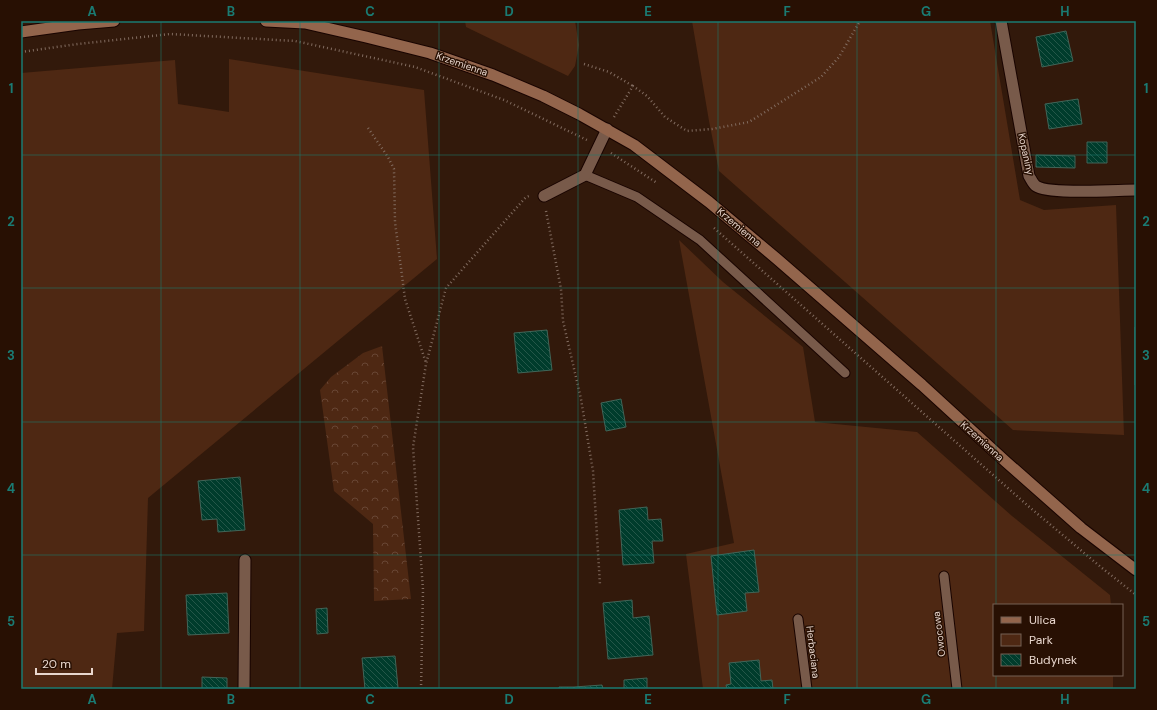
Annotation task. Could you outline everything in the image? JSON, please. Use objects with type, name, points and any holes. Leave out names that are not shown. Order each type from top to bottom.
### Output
[{"type":"main road","points":[[21,32],[78,24],[114,21]]},
{"type":"main road","name":"Krzemienna","points":[[266,21],[305,23],[430,53],[493,75],[543,96],[607,129],[640,149],[709,202],[916,381],[1081,528],[1136,570]]},
{"type":"street","name":"Kopaniny","points":[[1001,21],[1029,176],[1035,186],[1045,190],[1059,192],[1136,190]]},
{"type":"street","points":[[544,196],[585,175],[607,129]]},
{"type":"street","points":[[244,689],[245,560]]},
{"type":"lane","points":[[585,175],[637,196],[700,240],[846,373]]},
{"type":"lane","name":"Owocowa","points":[[944,576],[957,689]]},
{"type":"lane","name":"Herbaciana","points":[[798,619],[807,689]]},
{"type":"path","points":[[584,64],[609,72],[633,86],[647,96],[665,118],[687,131],[712,129],[749,122],[821,77],[839,57],[860,21]]},
{"type":"path","points":[[21,52],[170,34],[295,42],[415,67],[504,100],[599,146],[662,186]]},
{"type":"path","points":[[607,129],[633,86]]},
{"type":"path","points":[[368,128],[388,157],[394,169],[396,222],[405,299],[426,364]]},
{"type":"path","points":[[421,689],[423,590],[413,446],[426,364],[446,288],[526,197],[544,196],[561,289],[563,321],[580,399],[593,471],[600,585]]},
{"type":"path","points":[[709,223],[1027,505],[1136,595]]},
{"type":"green space","points":[[465,21],[575,21],[579,45],[575,66],[568,76],[466,27]]},
{"type":"green space","points":[[692,21],[990,21],[1020,200],[1044,210],[1116,205],[1124,435],[1013,430],[719,171]]},
{"type":"green space","points":[[229,59],[424,90],[437,259],[148,498],[144,631],[117,633],[112,689],[21,689],[21,73],[175,60],[178,104],[229,112]]},
{"type":"green space","points":[[679,240],[723,282],[803,347],[815,422],[917,432],[1012,516],[1110,595],[1111,604],[993,604],[993,676],[1113,676],[1113,689],[703,689],[686,554],[734,543]]},
{"type":"green space","points":[[382,346],[411,599],[374,601],[373,524],[334,491],[320,390],[331,377],[363,353]]},
{"type":"building","points":[[1066,31],[1073,61],[1042,67],[1036,37]]},
{"type":"building","points":[[1078,99],[1082,124],[1049,129],[1045,104]]},
{"type":"building","points":[[1087,142],[1107,142],[1107,163],[1087,163]]},
{"type":"building","points":[[1036,155],[1075,156],[1075,168],[1036,167]]},
{"type":"building","points":[[1136,327],[1136,361],[1135,361]]},
{"type":"building","points":[[547,330],[552,370],[518,373],[514,333]]},
{"type":"building","points":[[1136,361],[1136,385],[1135,385]]},
{"type":"building","points":[[621,399],[626,427],[606,431],[601,403]]},
{"type":"building","points":[[240,477],[245,530],[218,532],[217,519],[202,520],[198,481]]},
{"type":"building","points":[[647,507],[648,520],[661,519],[663,541],[652,541],[654,563],[623,565],[619,510]]},
{"type":"building","points":[[754,550],[759,592],[745,593],[747,611],[717,615],[711,556]]},
{"type":"building","points":[[227,593],[229,633],[188,635],[186,595]]},
{"type":"building","points":[[632,600],[633,618],[649,616],[653,655],[608,659],[603,603]]},
{"type":"building","points":[[327,608],[328,633],[317,634],[316,609]]},
{"type":"building","points":[[395,656],[398,688],[365,689],[362,658]]},
{"type":"building","points":[[759,660],[761,681],[772,680],[773,689],[727,689],[726,685],[731,684],[729,663]]},
{"type":"building","points":[[202,677],[227,678],[227,689],[202,689]]},
{"type":"building","points":[[647,678],[647,689],[624,689],[624,680]]},
{"type":"building","points":[[602,685],[603,689],[574,689],[574,687]]},
{"type":"building","points":[[559,687],[574,687],[574,689],[559,689]]}]
